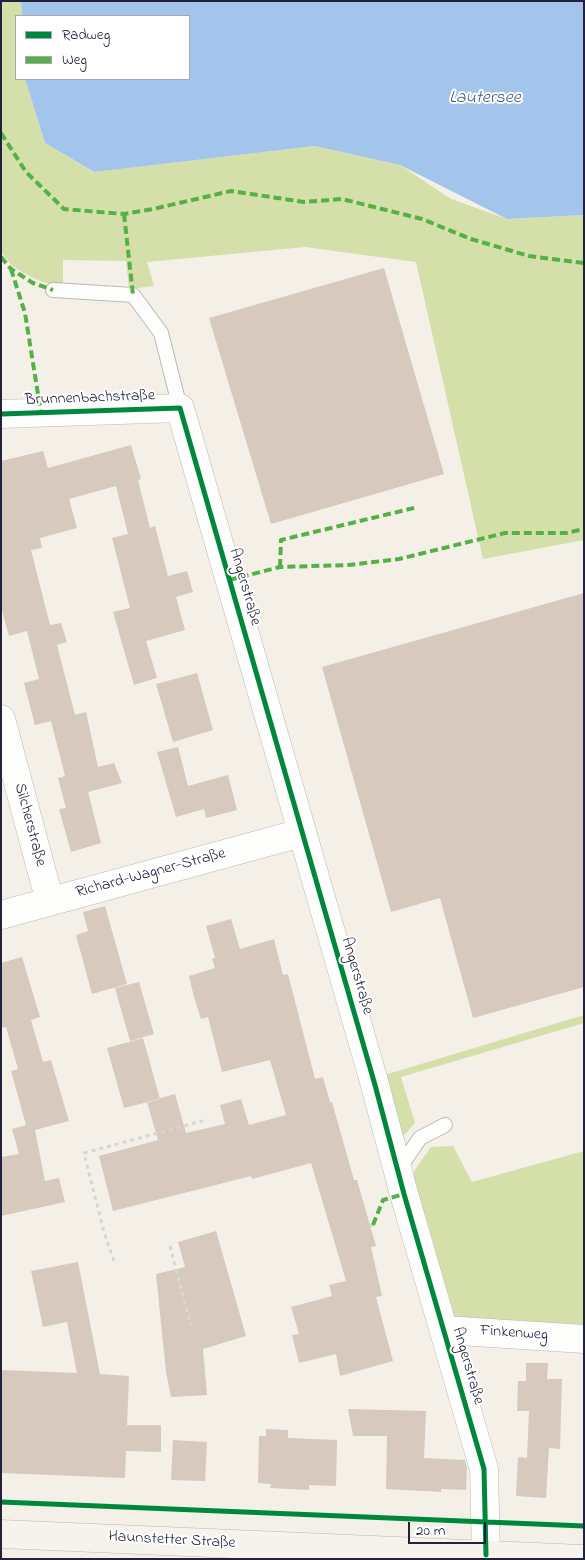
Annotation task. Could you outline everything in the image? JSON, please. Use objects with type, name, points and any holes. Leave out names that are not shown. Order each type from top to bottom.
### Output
[{"type":"main road","name":"Haunstetter Straße","points":[[1,1534],[582,1559]]},
{"type":"street","name":"Brunnenbachstraße","points":[[1,414],[180,408]]},
{"type":"street","name":"Angerstraße","points":[[180,408],[484,1469],[486,1555]]},
{"type":"street","name":"Silcherstraße","points":[[1,719],[50,902]]},
{"type":"street","name":"Richard-Wagner-Straße","points":[[1,915],[301,833]]},
{"type":"street","name":"Finkenweg","points":[[444,1330],[584,1338]]},
{"type":"lane","points":[[53,290],[133,295],[161,333],[180,408]]},
{"type":"lane","points":[[398,1171],[420,1138],[445,1125]]},
{"type":"path","points":[[114,1261],[104,1232],[84,1152],[206,1120]]},
{"type":"path","points":[[170,1246],[191,1326]]},
{"type":"green space","points":[[1,1],[21,1],[22,15],[15,15],[15,80],[25,80],[45,143],[93,172],[315,146],[400,165],[451,199],[507,219],[584,215],[584,540],[483,559],[416,262],[305,247],[147,262],[154,286],[129,289],[126,261],[63,260],[63,285],[53,285],[35,279],[12,266],[1,252]]},
{"type":"green space","points":[[584,1015],[584,1023],[401,1077],[415,1123],[399,1141],[381,1076]]},
{"type":"green space","points":[[453,1146],[472,1182],[584,1151],[584,1335],[445,1325],[410,1177],[431,1147]]},
{"type":"water","name":"Lautersee","points":[[21,1],[584,1],[584,215],[507,219],[400,165],[315,146],[94,172],[45,143],[25,80],[190,80],[190,15],[22,15]]},
{"type":"building","points":[[384,268],[444,474],[271,524],[209,318]]},
{"type":"building","points":[[131,445],[141,479],[138,480],[150,528],[155,526],[168,576],[187,571],[193,592],[176,597],[185,630],[146,641],[157,678],[134,685],[113,612],[130,608],[112,538],[128,534],[116,486],[69,499],[77,528],[40,538],[42,548],[31,550],[50,625],[61,623],[67,642],[57,645],[75,715],[86,712],[98,767],[114,763],[122,783],[88,792],[101,843],[71,852],[59,809],[66,808],[58,778],[65,776],[51,721],[35,725],[24,683],[39,679],[27,631],[9,636],[1,607],[1,461],[43,451],[48,468]]},
{"type":"building","points":[[584,593],[584,987],[473,1018],[440,898],[391,912],[322,667]]},
{"type":"building","points":[[197,673],[213,730],[173,742],[156,684]]},
{"type":"building","points":[[178,747],[188,786],[228,775],[237,810],[206,818],[204,809],[176,817],[157,752]]},
{"type":"building","points":[[105,906],[127,984],[92,994],[76,935],[88,931],[83,912]]},
{"type":"building","points":[[231,919],[240,949],[274,939],[283,975],[288,974],[315,1079],[323,1077],[354,1180],[357,1180],[376,1246],[371,1247],[382,1296],[376,1297],[393,1361],[340,1376],[336,1354],[299,1363],[292,1335],[299,1334],[291,1307],[332,1296],[329,1285],[346,1281],[311,1163],[252,1179],[251,1176],[113,1211],[99,1156],[158,1140],[147,1102],[175,1094],[186,1133],[225,1124],[220,1105],[241,1099],[249,1125],[286,1115],[270,1060],[222,1072],[208,1017],[201,1019],[194,997],[189,976],[215,968],[212,959],[215,958],[206,926]]},
{"type":"building","points":[[22,957],[40,1017],[31,1020],[43,1062],[51,1060],[69,1121],[35,1130],[45,1181],[59,1178],[65,1202],[1,1216],[1,1157],[19,1154],[12,1129],[26,1125],[11,1071],[18,1069],[6,1027],[1,1028],[1,963]]},
{"type":"building","points":[[139,982],[154,1034],[130,1041],[115,988]]},
{"type":"building","points":[[143,1038],[160,1099],[124,1108],[107,1048]]},
{"type":"building","points":[[216,1231],[246,1336],[203,1349],[207,1395],[171,1397],[166,1372],[156,1274],[185,1267],[178,1242]]},
{"type":"building","points":[[78,1262],[100,1374],[129,1376],[127,1425],[161,1425],[161,1452],[126,1451],[125,1478],[1,1473],[1,1370],[77,1373],[67,1322],[43,1327],[31,1271]]},
{"type":"building","points":[[526,1363],[548,1363],[547,1379],[562,1379],[560,1449],[549,1448],[546,1498],[516,1496],[518,1457],[527,1458],[529,1411],[517,1411],[518,1381],[526,1381]]},
{"type":"building","points":[[348,1409],[426,1411],[424,1458],[465,1460],[467,1468],[466,1490],[441,1489],[441,1492],[386,1489],[387,1436],[353,1436]]},
{"type":"building","points":[[266,1429],[288,1430],[288,1438],[337,1440],[336,1486],[309,1485],[309,1490],[270,1488],[271,1484],[258,1483],[259,1436],[266,1436]]},
{"type":"building","points":[[173,1440],[207,1442],[205,1481],[171,1480]]},
{"type":"marked path","points":[[1,133],[26,172],[64,209],[124,214],[231,191],[304,202],[342,199],[422,219],[471,239],[529,256],[584,263]]},
{"type":"marked path","points":[[124,214],[133,295]]},
{"type":"marked path","points":[[1,257],[11,269],[33,283],[53,290]]},
{"type":"marked path","points":[[11,269],[25,313],[41,413]]},
{"type":"marked path","points":[[280,567],[281,540],[418,507]]},
{"type":"marked path","points":[[229,580],[280,567],[349,565],[399,559],[505,533],[566,533],[584,529]]},
{"type":"marked path","points":[[373,1225],[383,1200],[404,1194]]},
{"type":"cycle path","points":[[1,414],[180,408],[484,1469],[486,1555]]},
{"type":"cycle path","points":[[1,1502],[584,1526]]}]
